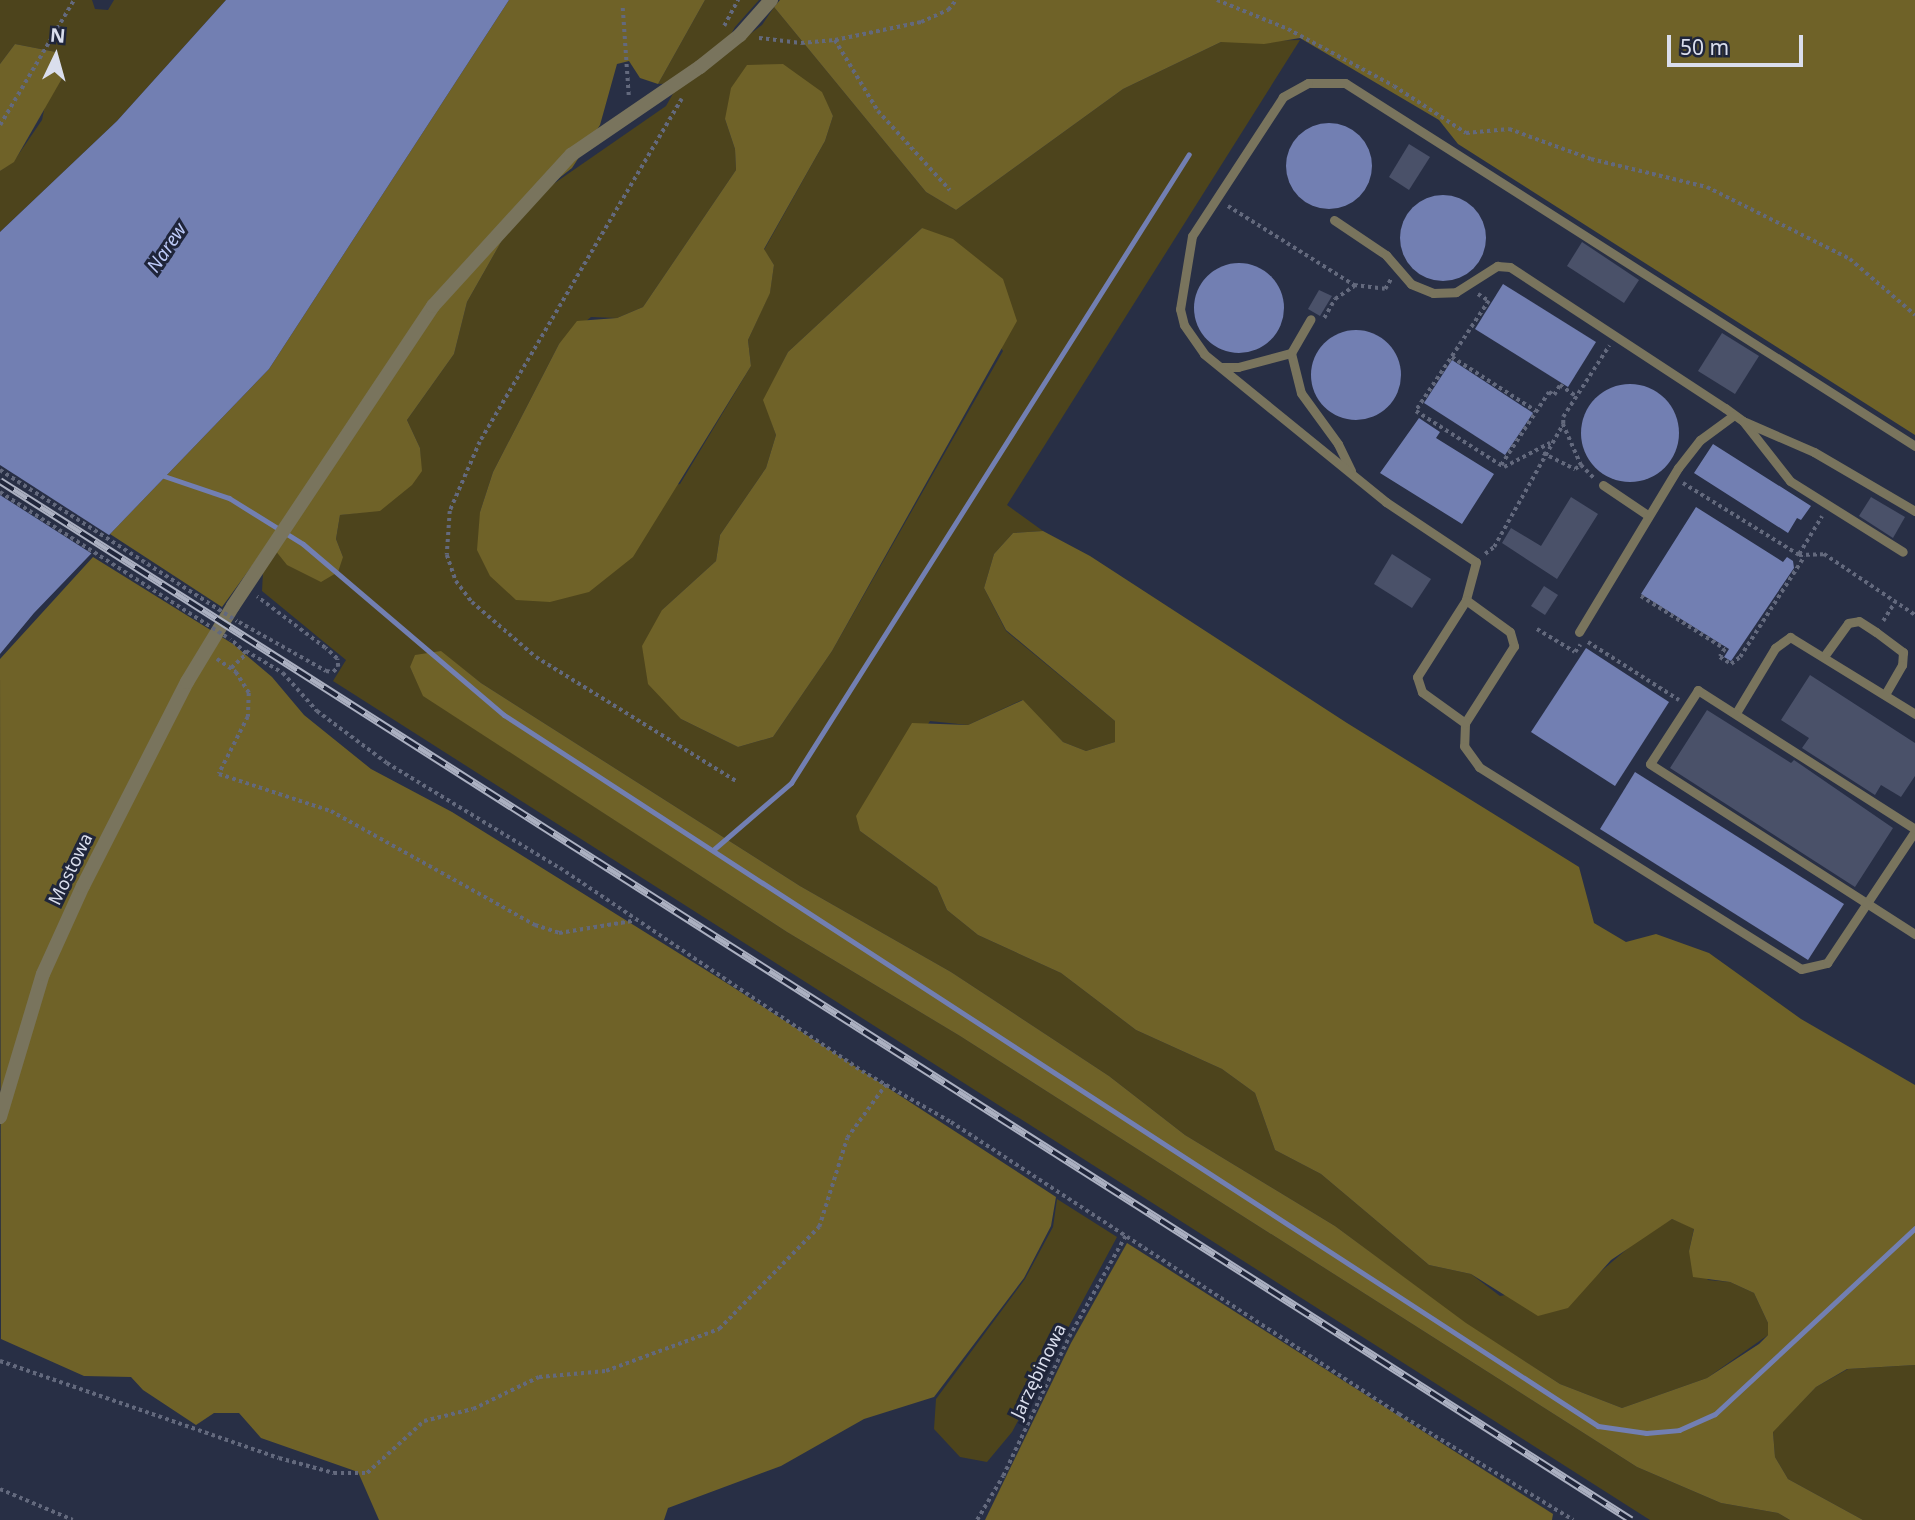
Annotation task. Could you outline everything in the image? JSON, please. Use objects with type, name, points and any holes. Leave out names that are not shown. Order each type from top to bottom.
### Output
[{"type":"street","name":"Mostowa","points":[[0,1117],[43,974],[138,775],[206,651],[245,587],[433,306],[571,155],[700,67],[740,34],[771,0]]},
{"type":"lane","points":[[1465,723],[1422,692],[1417,677],[1466,600],[1476,562],[1353,475],[1222,367],[1192,340],[1180,309],[1192,236],[1214,198],[1283,97],[1308,83],[1345,83],[1915,446]]},
{"type":"lane","points":[[1334,220],[1386,255],[1411,284],[1433,293],[1467,288],[1497,266],[1510,267],[1743,421],[1814,452],[1915,511]]},
{"type":"lane","points":[[1311,319],[1291,353],[1301,393],[1338,444],[1353,475]]},
{"type":"lane","points":[[1222,367],[1238,367],[1291,353]]},
{"type":"lane","points":[[1579,632],[1673,477],[1700,440],[1734,415]]},
{"type":"lane","points":[[1743,421],[1790,481],[1903,552]]},
{"type":"lane","points":[[1602,485],[1648,516]]},
{"type":"lane","points":[[1466,600],[1510,632],[1514,646],[1465,723],[1464,746],[1479,767],[1801,969],[1827,963],[1866,904],[1915,830],[1698,690],[1650,764],[1866,904],[1915,934]]},
{"type":"lane","points":[[1825,655],[1849,623],[1859,621],[1876,632],[1903,652],[1902,665],[1885,694]]},
{"type":"lane","points":[[1736,713],[1782,641],[1798,638],[1915,714]]},
{"type":"path","points":[[0,125],[74,0]]},
{"type":"path","points":[[721,31],[738,0]]},
{"type":"path","points":[[740,34],[801,43],[835,40],[921,22],[948,10],[956,0]]},
{"type":"path","points":[[1217,0],[1288,29],[1382,79],[1466,133],[1509,129],[1591,159],[1639,168],[1731,198],[1850,259],[1915,315]]},
{"type":"path","points":[[623,8],[626,80],[632,115]]},
{"type":"path","points":[[835,40],[878,111],[950,190]]},
{"type":"path","points":[[700,67],[480,442],[450,511],[447,555],[456,581],[472,602],[536,657],[736,781]]},
{"type":"path","points":[[1214,198],[1354,285],[1385,289],[1397,270]]},
{"type":"path","points":[[1311,319],[1321,322],[1335,299],[1354,285]]},
{"type":"path","points":[[1467,288],[1489,301],[1416,411],[1501,466]]},
{"type":"path","points":[[1476,562],[1494,547],[1543,453],[1563,424],[1576,396],[1616,336]]},
{"type":"path","points":[[1452,357],[1536,411]]},
{"type":"path","points":[[1501,466],[1536,411],[1560,385],[1576,396]]},
{"type":"path","points":[[1563,424],[1581,465],[1602,485]]},
{"type":"path","points":[[1501,466],[1550,443]]},
{"type":"path","points":[[1543,453],[1575,470],[1581,465]]},
{"type":"path","points":[[0,470],[237,621],[326,671],[332,673],[338,667],[337,659],[325,648],[245,587]]},
{"type":"path","points":[[1673,477],[1799,555],[1804,557],[1824,554],[1915,615]]},
{"type":"path","points":[[0,492],[283,673],[317,711],[387,763],[560,868],[634,921],[862,1071],[887,1083],[1126,1235],[1399,1414],[1573,1520]]},
{"type":"path","points":[[1799,555],[1828,505]]},
{"type":"path","points":[[1641,596],[1725,649],[1720,657],[1731,664],[1740,657],[1804,557]]},
{"type":"path","points":[[1876,632],[1895,602]]},
{"type":"path","points":[[1537,629],[1575,652],[1584,639],[1688,706]]},
{"type":"path","points":[[206,651],[231,668],[250,693],[248,716],[219,774],[331,811],[535,925],[559,933],[634,921]]},
{"type":"path","points":[[231,668],[245,658],[246,651]]},
{"type":"path","points":[[0,1361],[279,1458],[334,1473],[367,1473],[424,1421],[473,1409],[539,1377],[606,1371],[719,1329],[819,1227],[826,1194],[847,1138],[887,1083]]},
{"type":"path","name":"Jarzębinowa","points":[[977,1520],[1003,1476],[1069,1337],[1126,1235]]},
{"type":"path","points":[[0,1489],[73,1520]]},
{"type":"shaded area","points":[[0,0],[92,0],[95,9],[108,10],[114,0],[226,0],[117,121],[0,232],[0,171],[14,161],[42,120],[56,52],[15,44],[0,64]]},
{"type":"shaded area","points":[[509,0],[705,0],[658,84],[640,78],[629,61],[617,64],[600,125],[572,168],[536,196],[505,235],[467,302],[454,354],[407,420],[420,448],[422,471],[412,485],[380,511],[340,515],[336,539],[343,557],[338,572],[321,582],[287,565],[275,550],[262,552],[222,607],[110,534],[269,369]]},
{"type":"shaded area","points":[[705,0],[759,0],[735,27],[717,59],[762,25],[774,7],[926,192],[956,210],[1123,89],[1221,42],[1300,40],[1007,505],[1043,531],[1013,533],[994,554],[984,588],[1006,631],[1115,721],[1115,742],[1086,751],[1063,742],[1022,700],[968,725],[930,721],[860,831],[937,887],[947,910],[978,935],[1061,973],[1136,1030],[1222,1069],[1255,1093],[1275,1150],[1321,1174],[1429,1265],[1471,1274],[1500,1296],[1591,1280],[1641,1237],[1672,1219],[1694,1228],[1689,1251],[1708,1280],[1730,1282],[1754,1293],[1768,1323],[1768,1335],[1707,1378],[1622,1408],[1560,1384],[1466,1324],[1335,1226],[1185,1135],[1109,1076],[951,972],[800,886],[481,683],[441,652],[410,667],[424,696],[787,932],[960,1036],[1637,1467],[1721,1503],[1778,1513],[1790,1520],[1650,1520],[333,681],[346,660],[262,591],[263,572],[276,551],[343,557],[336,539],[340,515],[380,510],[421,471],[420,448],[407,420],[454,354],[467,302],[505,235],[536,196],[666,106],[679,83],[658,84]],"holes":[[[821,92],[833,116],[825,141],[764,250],[774,265],[770,292],[748,340],[751,366],[680,484],[480,512],[493,472],[559,344],[591,317],[617,318],[643,307],[736,170],[735,149],[725,119]],[[922,228],[1003,351],[832,651],[773,737],[738,747],[681,719],[662,610],[716,561],[720,535],[766,468],[776,435],[764,400],[788,352]]]},
{"type":"shaded area","points":[[780,0],[1915,0],[1915,435],[1458,144],[1439,120],[1300,38],[1264,44],[1221,42],[1123,89],[956,210],[926,192],[774,7]]},
{"type":"shaded area","points":[[15,44],[56,52],[64,75],[14,162],[0,171],[0,64]]},
{"type":"shaded area","points":[[783,64],[822,92],[833,116],[825,141],[764,249],[774,265],[770,293],[748,340],[751,366],[633,557],[589,592],[550,602],[516,600],[490,576],[477,550],[480,512],[493,472],[559,344],[577,321],[617,318],[643,307],[736,170],[735,149],[725,119],[731,88],[747,65]]},
{"type":"shaded area","points":[[922,228],[953,239],[1003,279],[1017,321],[832,651],[773,737],[738,747],[681,719],[648,684],[642,646],[662,610],[716,561],[720,535],[766,468],[776,435],[763,400],[788,352]]},
{"type":"shaded area","points":[[1043,531],[1090,556],[1347,723],[1579,867],[1594,923],[1626,942],[1656,934],[1709,953],[1801,1019],[1915,1085],[1915,1365],[1847,1369],[1816,1387],[1773,1432],[1775,1457],[1788,1479],[1863,1520],[1790,1520],[1778,1513],[1721,1503],[1637,1467],[960,1036],[787,932],[423,696],[410,667],[415,655],[441,651],[481,683],[800,886],[951,972],[1109,1076],[1185,1135],[1335,1226],[1466,1323],[1560,1384],[1622,1408],[1707,1378],[1759,1344],[1768,1335],[1768,1323],[1754,1293],[1730,1282],[1693,1277],[1689,1251],[1694,1229],[1672,1219],[1611,1260],[1568,1308],[1538,1316],[1471,1274],[1429,1265],[1321,1174],[1275,1150],[1255,1093],[1222,1069],[1136,1030],[1061,973],[978,935],[947,910],[937,887],[860,831],[856,816],[912,723],[968,725],[1023,700],[1063,742],[1086,751],[1115,742],[1115,721],[1006,630],[984,588],[994,554],[1013,533]]},
{"type":"shaded area","points":[[93,557],[233,644],[272,677],[304,715],[371,769],[452,812],[725,982],[1056,1197],[1051,1226],[1024,1278],[934,1397],[864,1419],[781,1466],[668,1508],[664,1520],[379,1520],[358,1472],[261,1438],[239,1413],[214,1413],[196,1425],[143,1390],[131,1377],[84,1376],[1,1339],[0,659]]},
{"type":"shaded area","points":[[1057,1199],[1117,1237],[1012,1432],[987,1462],[960,1457],[934,1429],[936,1399],[1025,1279],[1053,1227]]},
{"type":"shaded area","points":[[1127,1243],[1553,1514],[1552,1520],[985,1520],[1071,1343]]},
{"type":"shaded area","points":[[1915,1365],[1915,1520],[1863,1520],[1788,1479],[1775,1457],[1773,1431],[1816,1387],[1848,1369]]},
{"type":"water","name":"Narew","points":[[226,0],[509,0],[269,369],[34,613],[0,654],[0,232],[117,121]]},
{"type":"water","points":[[1329,123],[1345,127],[1359,136],[1368,150],[1372,166],[1368,182],[1359,196],[1345,205],[1329,209],[1313,205],[1299,196],[1290,182],[1286,166],[1290,150],[1299,136],[1313,127]]},
{"type":"water","points":[[1443,195],[1459,199],[1473,208],[1482,222],[1486,238],[1482,254],[1473,268],[1459,277],[1443,281],[1427,277],[1413,268],[1404,254],[1400,238],[1404,222],[1413,208],[1427,199]]},
{"type":"water","points":[[1239,263],[1256,266],[1271,276],[1281,291],[1284,308],[1281,325],[1271,340],[1256,350],[1239,353],[1222,350],[1207,340],[1197,325],[1194,308],[1197,291],[1207,276],[1222,266]]},
{"type":"water","points":[[1503,284],[1596,342],[1568,387],[1475,329]]},
{"type":"water","points":[[1356,330],[1373,333],[1388,343],[1398,358],[1401,375],[1398,392],[1388,407],[1373,417],[1356,420],[1339,417],[1324,407],[1314,392],[1311,375],[1314,358],[1324,343],[1339,333]]},
{"type":"water","points":[[1452,360],[1533,413],[1505,455],[1424,403]]},
{"type":"water","points":[[1620,384],[1640,384],[1665,398],[1676,414],[1679,433],[1676,452],[1665,468],[1640,482],[1620,482],[1603,474],[1589,460],[1581,443],[1581,423],[1589,406],[1603,392]]},
{"type":"water","points":[[1419,418],[1440,432],[1436,438],[1494,474],[1462,524],[1380,473]]},
{"type":"water","points":[[1713,444],[1811,506],[1801,520],[1797,518],[1788,533],[1694,473]]},
{"type":"water","points":[[1696,507],[1783,562],[1787,557],[1793,561],[1794,568],[1731,661],[1724,657],[1729,649],[1641,594]]},
{"type":"water","points":[[1586,648],[1669,702],[1615,786],[1531,732]]},
{"type":"water","points":[[1635,772],[1844,904],[1808,960],[1600,829]]},
{"type":"pier","points":[[0,465],[112,537],[94,555],[0,495]]},
{"type":"building","points":[[1409,144],[1430,157],[1409,190],[1389,177]]},
{"type":"building","points":[[1582,242],[1639,280],[1624,303],[1567,266]]},
{"type":"building","points":[[1319,290],[1332,296],[1320,316],[1308,309]]},
{"type":"building","points":[[1722,333],[1759,356],[1735,394],[1698,371]]},
{"type":"building","points":[[1571,497],[1598,514],[1557,579],[1502,543],[1511,528],[1541,546]]},
{"type":"building","points":[[1871,497],[1905,517],[1893,538],[1859,516]]},
{"type":"building","points":[[1392,554],[1431,579],[1412,608],[1374,584]]},
{"type":"building","points":[[1544,586],[1558,595],[1545,615],[1531,606]]},
{"type":"building","points":[[1810,675],[1915,743],[1915,776],[1901,797],[1881,785],[1875,795],[1802,748],[1809,738],[1781,720]]},
{"type":"building","points":[[1707,710],[1791,763],[1794,760],[1893,828],[1855,887],[1670,768]]},
{"type":"waterway","points":[[713,850],[791,783],[1189,154]]},
{"type":"waterway","points":[[161,475],[229,498],[303,544],[504,715],[1598,1426],[1646,1433],[1679,1430],[1715,1414],[1915,1228]]},
{"type":"railway","points":[[0,481],[1631,1520]]}]
